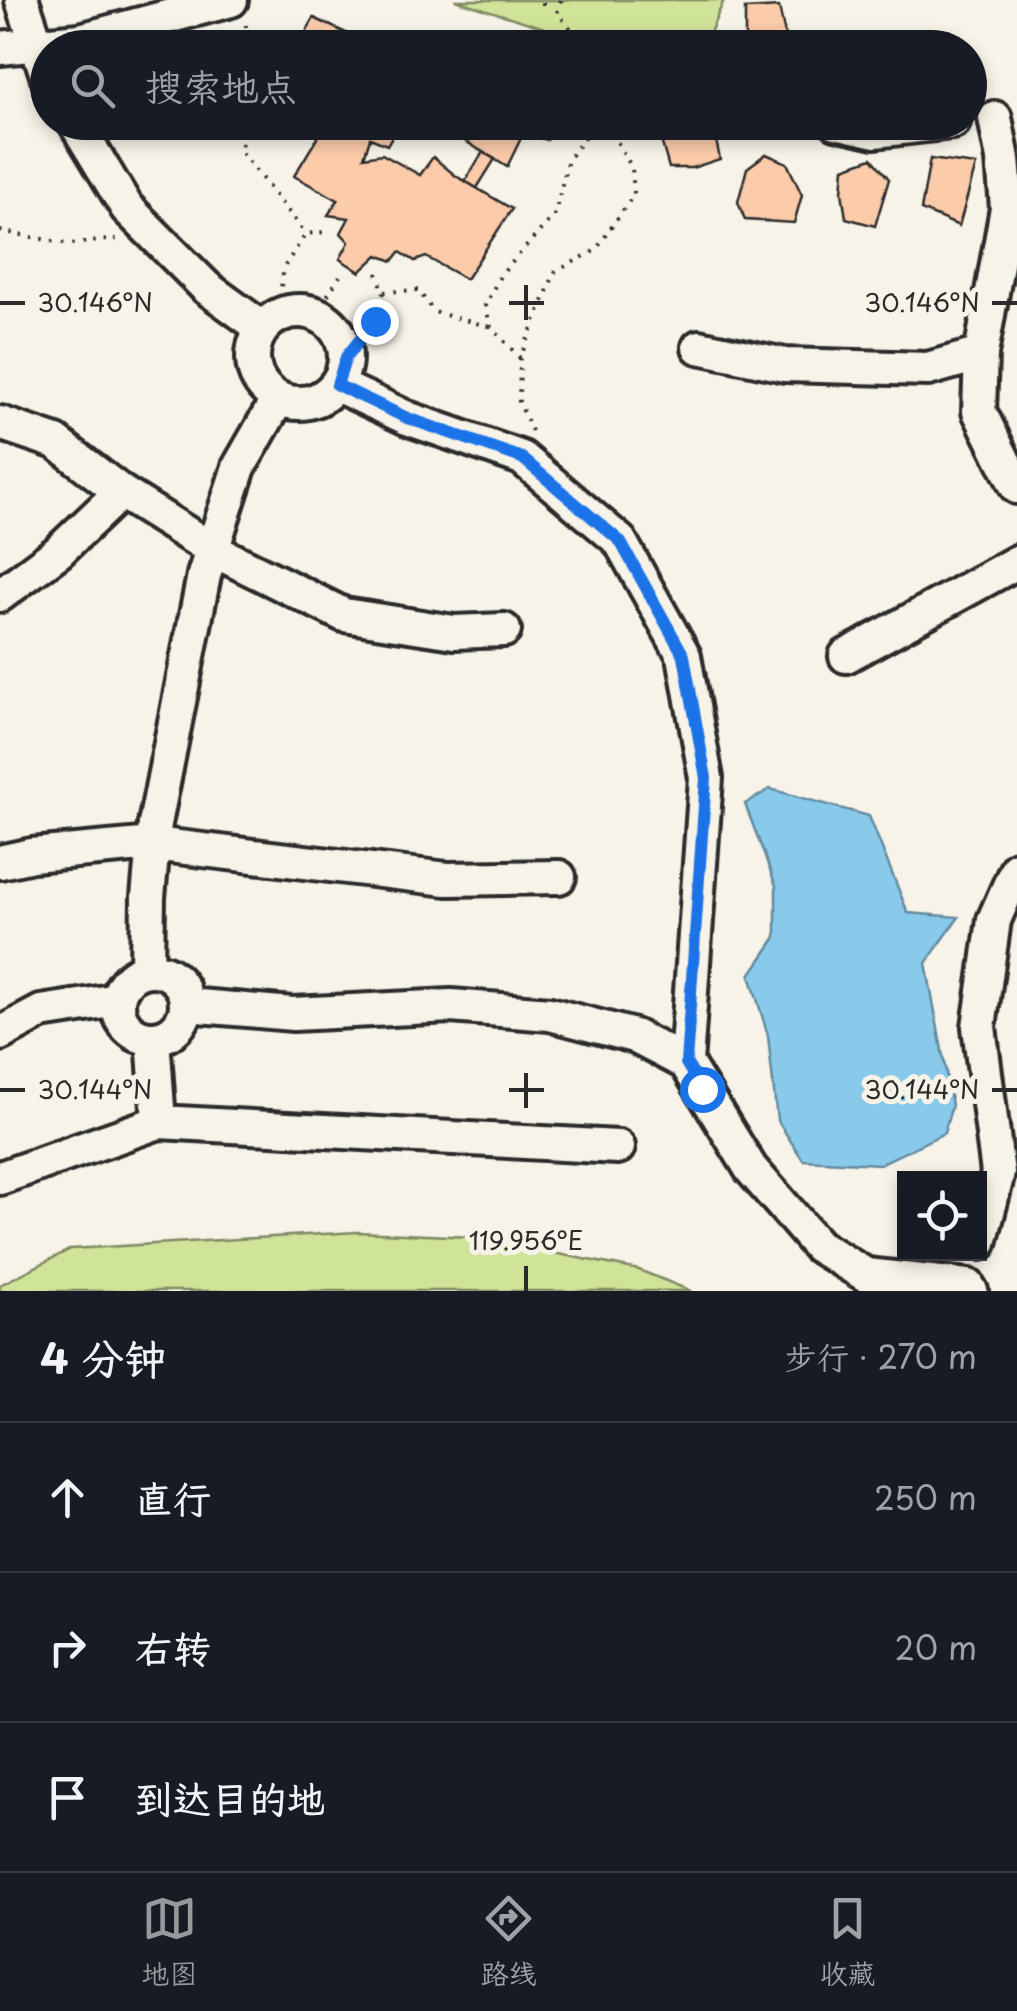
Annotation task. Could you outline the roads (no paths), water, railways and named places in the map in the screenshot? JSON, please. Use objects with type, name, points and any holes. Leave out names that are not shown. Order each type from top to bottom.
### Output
[{"type":"street","points":[[22,0],[32,30]]},
{"type":"street","points":[[118,30],[231,0]]},
{"type":"street","points":[[0,48],[30,45]]},
{"type":"street","points":[[994,115],[1007,208],[982,354],[980,411],[1017,487]]},
{"type":"street","points":[[85,140],[128,208],[206,288],[269,322]]},
{"type":"street","points":[[292,311],[316,314],[337,331],[344,341],[342,371],[325,396],[310,403],[278,399],[261,384],[252,354],[269,322],[292,311]]},
{"type":"street","points":[[699,347],[785,366],[928,369],[982,354]]},
{"type":"street","points":[[342,371],[407,418],[522,458],[536,469],[620,541],[684,656],[706,778],[686,1063]]},
{"type":"street","points":[[147,970],[153,844],[204,575],[239,468],[278,399]]},
{"type":"street","points":[[0,423],[56,442],[121,492],[213,550],[344,616],[454,632],[504,630]]},
{"type":"street","points":[[0,594],[58,552],[121,492]]},
{"type":"street","points":[[846,656],[1017,562]]},
{"type":"street","points":[[0,862],[32,855],[153,844],[447,878],[559,877]]},
{"type":"street","points":[[987,1216],[1006,1148],[980,1027],[994,920],[1017,868]]},
{"type":"street","points":[[147,970],[159,970],[178,980],[187,1004],[178,1026],[169,1034],[153,1038],[141,1036],[126,1026],[118,1000],[125,982],[147,970]]},
{"type":"street","points":[[0,1034],[41,1012],[118,1000]]},
{"type":"street","points":[[187,1004],[293,1014],[450,1006],[550,1014],[634,1036],[686,1063],[751,1169],[818,1246],[866,1275],[970,1288],[976,1261]]},
{"type":"street","points":[[153,1038],[158,1122]]},
{"type":"street","points":[[0,1178],[158,1122],[618,1147]]},
{"type":"water","points":[[770,789],[869,816],[908,913],[959,917],[926,963],[952,1105],[944,1133],[880,1164],[803,1160],[777,1120],[768,1036],[750,975],[776,937],[776,886],[745,804]]}]
